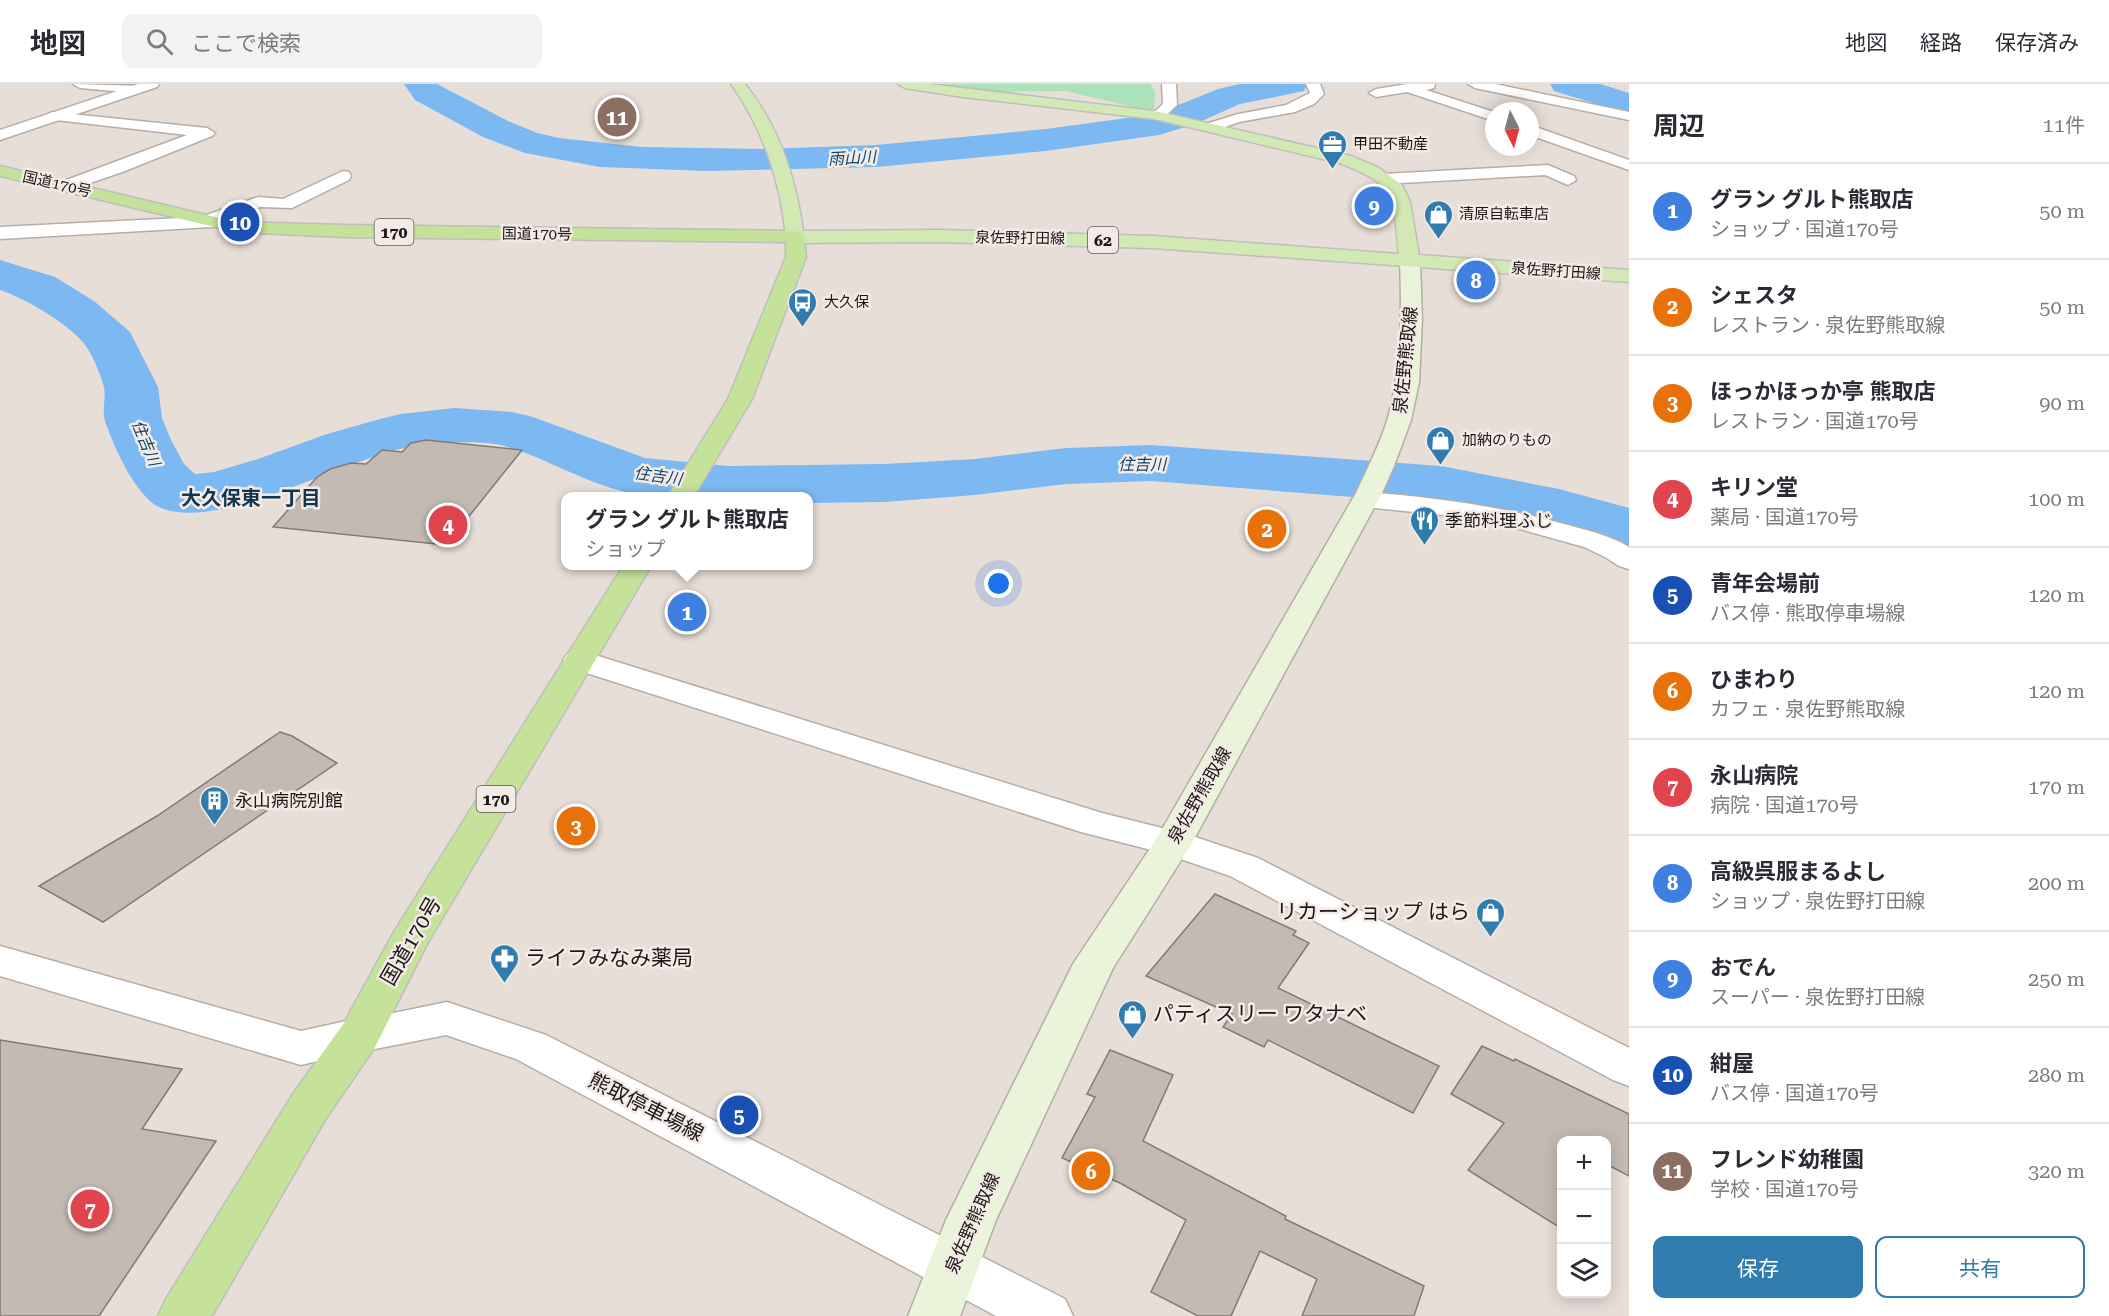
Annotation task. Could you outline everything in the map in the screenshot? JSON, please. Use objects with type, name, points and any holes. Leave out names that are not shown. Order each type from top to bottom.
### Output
[{"type":"highway","name":"国道170号","points":[[0,171],[236,227],[314,231],[795,237]]},
{"type":"highway","points":[[683,492],[740,399],[796,257],[795,237]]},
{"type":"highway","name":"国道170号","points":[[184,1316],[309,1107],[360,1035],[408,942],[635,570]]},
{"type":"main road","points":[[738,84],[754,108],[779,160],[792,205],[795,237]]},
{"type":"main road","points":[[905,84],[1162,117],[1346,161],[1383,179],[1398,192],[1410,260]]},
{"type":"main road","name":"泉佐野打田線","points":[[795,237],[939,236],[1126,240],[1629,276]]},
{"type":"main road","name":"泉佐野熊取線","points":[[934,1316],[971,1220],[1094,964],[1173,843],[1371,487],[1399,420],[1403,401],[1409,342],[1410,260]]},
{"type":"street","points":[[80,84],[136,89]]},
{"type":"street","points":[[0,135],[152,84]]},
{"type":"street","points":[[1162,117],[1170,105],[1169,84]]},
{"type":"street","points":[[1376,93],[1440,84]]},
{"type":"street","points":[[1475,84],[1629,116]]},
{"type":"street","points":[[1211,128],[1235,118],[1297,107],[1309,102],[1317,94],[1313,85]]},
{"type":"street","points":[[1408,88],[1485,114]]},
{"type":"street","points":[[1476,111],[1562,103]]},
{"type":"street","points":[[52,116],[207,133],[67,186]]},
{"type":"street","points":[[1605,125],[1629,123]]},
{"type":"street","points":[[1539,130],[1570,128]]},
{"type":"street","points":[[1539,133],[1629,165]]},
{"type":"street","points":[[1612,158],[1629,156]]},
{"type":"street","points":[[1383,179],[1548,170],[1568,180]]},
{"type":"street","points":[[0,233],[210,222],[258,202],[286,204],[338,179],[300,177]]},
{"type":"street","points":[[1371,487],[1419,503],[1482,512],[1532,523],[1624,553]]},
{"type":"street","points":[[579,660],[1094,823],[1173,843],[1244,867],[1629,1068]]},
{"type":"street","name":"熊取停車場線","points":[[0,961],[301,1048],[447,1018],[531,1047],[1047,1316]]},
{"type":"green space","points":[[927,84],[1150,84],[1155,92],[1154,109],[1137,108],[1066,91],[981,92]]},
{"type":"building","points":[[426,440],[522,450],[446,545],[273,527],[317,477],[330,469],[351,463],[366,464],[382,450],[402,452],[411,443]]},
{"type":"building","name":"永山病院別館","points":[[280,732],[292,736],[337,763],[103,922],[39,886],[157,816]]},
{"type":"building","points":[[1215,894],[1296,931],[1293,935],[1309,943],[1278,988],[1439,1066],[1413,1113],[1268,1040],[1264,1047],[1223,1027],[1232,1014],[1146,976]]},
{"type":"building","points":[[0,1040],[182,1069],[142,1129],[216,1141],[99,1316],[0,1316]]},
{"type":"building","points":[[1482,1046],[1514,1061],[1515,1059],[1629,1114],[1629,1176],[1611,1167],[1611,1136],[1557,1136],[1557,1226],[1468,1170],[1504,1123],[1451,1094]]},
{"type":"building","points":[[1110,1050],[1173,1075],[1143,1141],[1286,1216],[1285,1219],[1424,1286],[1414,1316],[1302,1316],[1317,1279],[1260,1251],[1231,1316],[1198,1316],[1151,1292],[1186,1220],[1120,1183],[1062,1158],[1095,1097],[1087,1094]]},
{"type":"waterway","name":"雨山川","points":[[420,84],[427,93],[481,122],[524,141],[579,153],[685,160],[820,159],[876,156],[1046,140],[1159,124],[1183,117],[1230,96],[1292,84]]},
{"type":"waterway","name":"雨山川","points":[[1566,84],[1629,104]]},
{"type":"waterway","name":"住吉川","points":[[0,274],[38,287],[77,311],[112,343],[131,387],[133,418],[142,440],[159,474],[181,494],[218,490],[280,472],[348,447],[401,431],[454,425],[512,429],[635,475],[728,485],[884,483],[975,477],[1066,466],[1151,463],[1441,485],[1559,508],[1629,528]]},
{"type":"place","name":"フレンド幼稚園","points":[[617,117]]},
{"type":"place","name":"甲田不動産","points":[[1332,170]]},
{"type":"place","name":"おでん","points":[[1374,206]]},
{"type":"place","name":"紺屋","points":[[240,222]]},
{"type":"place","name":"清原自転車店","points":[[1438,240]]},
{"type":"place","name":"高級呉服まるよし","points":[[1476,280]]},
{"type":"place","name":"大久保","points":[[803,328]]},
{"type":"place","name":"加納のりもの","points":[[1441,466]]},
{"type":"place","name":"キリン堂","points":[[448,525]]},
{"type":"place","name":"シェスタ","points":[[1267,529]]},
{"type":"place","name":"季節料理ふじ","points":[[1424,546]]},
{"type":"place","name":"グラン グルト熊取店","points":[[687,612]]},
{"type":"place","name":"永山病院別館","points":[[214,826]]},
{"type":"place","name":"ほっかほっか亭 熊取店","points":[[576,826]]},
{"type":"place","name":"リカーショップ はら","points":[[1491,938]]},
{"type":"place","name":"ライフみなみ薬局","points":[[504,984]]},
{"type":"place","name":"パティスリー ワタナベ","points":[[1132,1040]]},
{"type":"place","name":"青年会場前","points":[[739,1115]]},
{"type":"place","name":"ひまわり","points":[[1091,1171]]},
{"type":"place","name":"永山病院","points":[[90,1209]]},
{"type":"district","name":"大久保東一丁目","points":[[251,498]]}]
